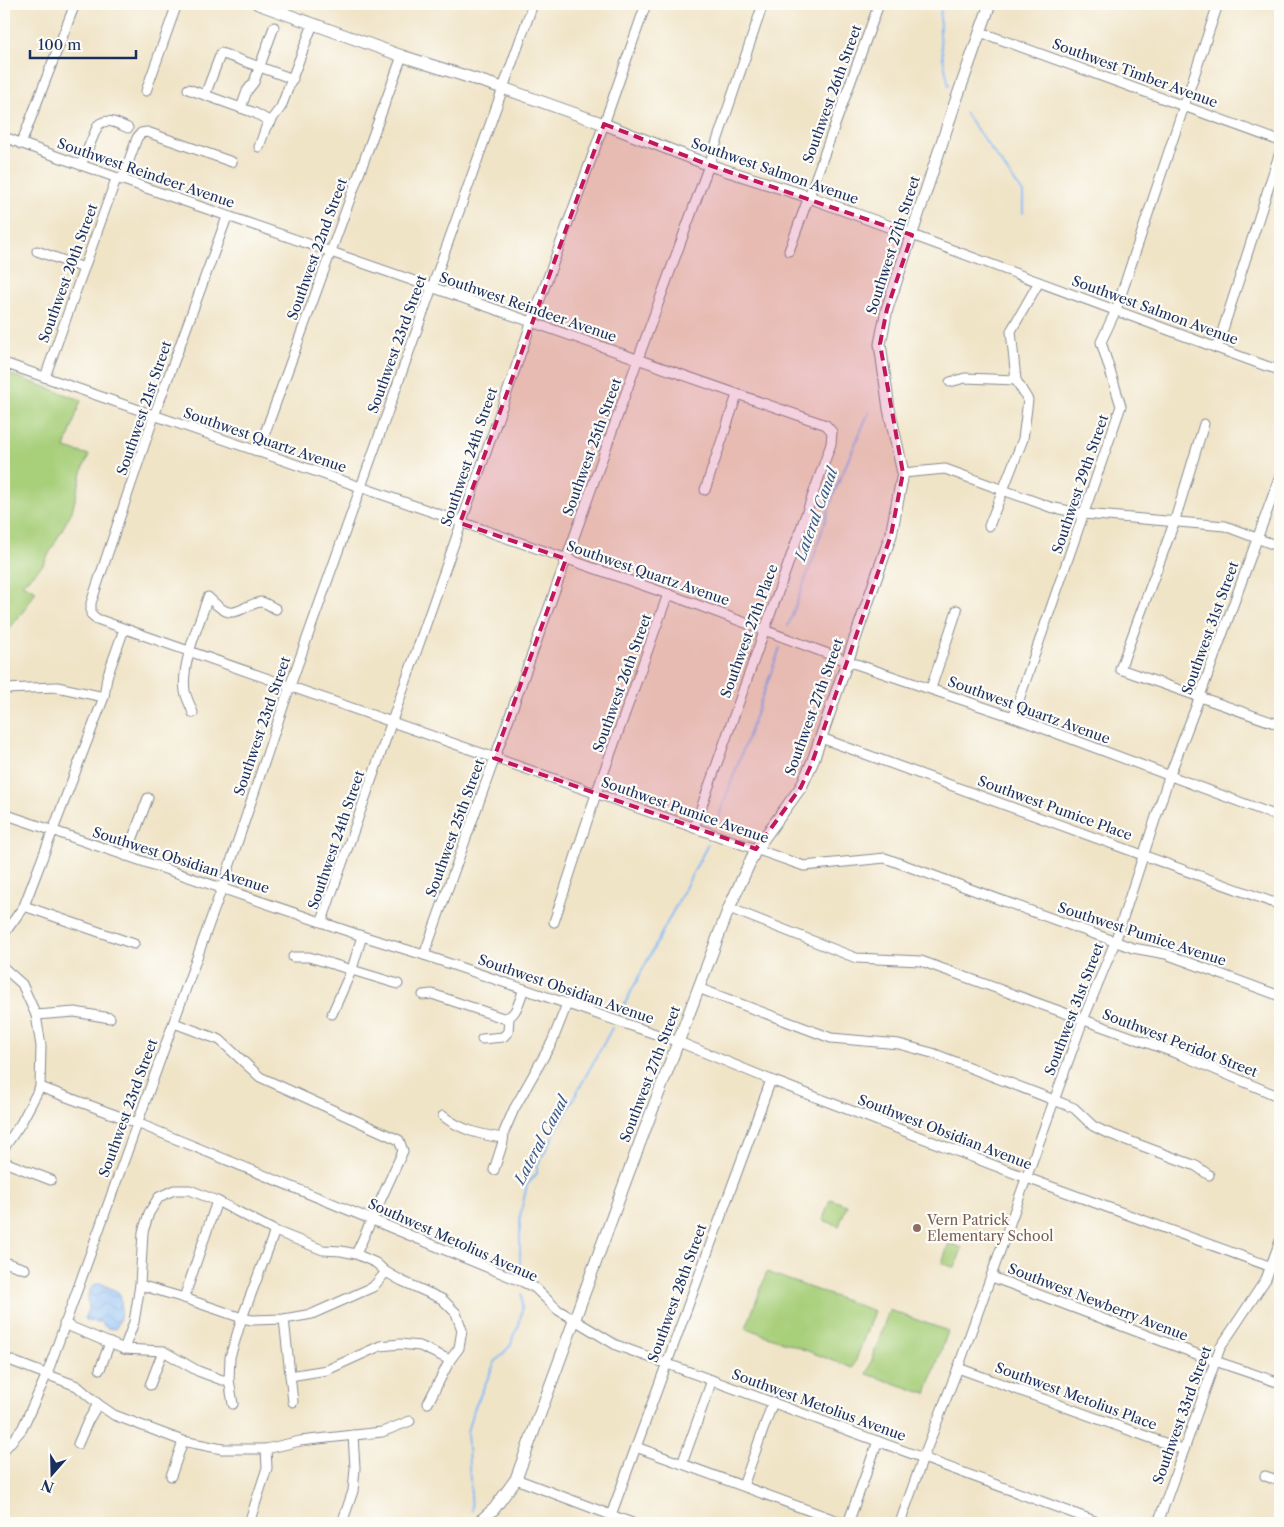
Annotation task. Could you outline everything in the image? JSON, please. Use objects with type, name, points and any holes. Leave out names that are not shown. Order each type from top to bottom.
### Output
[{"type":"main road","name":"Southwest Salmon Avenue","points":[[258,4],[402,56],[503,88],[604,124],[709,166],[809,197],[912,235]]},
{"type":"main road","name":"Southwest 27th Street","points":[[478,1523],[494,1509],[516,1480],[728,908],[756,849],[801,787],[891,535],[903,473],[889,408],[880,344],[887,309],[990,4]]},
{"type":"street","points":[[21,144],[75,4]]},
{"type":"street","points":[[146,91],[177,4]]},
{"type":"street","name":"Southwest 23rd Street","points":[[4,1450],[22,1428],[47,1374],[222,888],[290,686],[533,4]]},
{"type":"street","name":"Southwest 24th Street","points":[[322,921],[460,523],[646,4]]},
{"type":"street","name":"Southwest 25th Street","points":[[424,954],[709,166],[763,4]]},
{"type":"street","name":"Southwest 26th Street","points":[[789,251],[879,4]]},
{"type":"street","name":"Southwest 29th Street","points":[[1013,717],[1121,406],[1101,342],[1116,310],[1218,4]]},
{"type":"street","points":[[259,147],[266,127],[281,107],[313,24]]},
{"type":"street","points":[[241,108],[247,91],[254,82],[274,28]]},
{"type":"street","name":"Southwest Timber Avenue","points":[[980,32],[1280,142]]},
{"type":"street","points":[[205,95],[220,53],[293,79]]},
{"type":"street","name":"Southwest 22nd Street","points":[[258,452],[402,56]]},
{"type":"street","points":[[188,89],[255,113],[271,122]]},
{"type":"street","points":[[80,165],[98,125],[107,120],[128,128]]},
{"type":"street","name":"Southwest 20th Street","points":[[45,377],[84,268],[119,180],[137,138],[141,133],[147,132],[232,162]]},
{"type":"street","name":"Southwest Reindeer Avenue","points":[[4,137],[119,180],[826,425],[832,432],[831,444]]},
{"type":"street","points":[[1216,348],[1280,152]]},
{"type":"street","name":"Southwest 21st Street","points":[[90,609],[154,416],[227,217]]},
{"type":"street","name":"Southwest Salmon Avenue","points":[[912,235],[1280,370]]},
{"type":"street","points":[[37,251],[84,268]]},
{"type":"street","points":[[989,526],[1023,439],[1028,400],[1016,380],[1011,331],[1038,282]]},
{"type":"street","name":"Southwest Quartz Avenue","points":[[4,363],[764,628],[847,661],[1013,717],[1280,817]]},
{"type":"street","points":[[950,382],[965,378],[1016,380]]},
{"type":"street","points":[[705,490],[738,395]]},
{"type":"street","points":[[1204,424],[1174,523],[1120,669],[1280,725]]},
{"type":"street","name":"Southwest 27th Place","points":[[694,828],[831,444]]},
{"type":"street","points":[[903,473],[945,469],[1050,507],[1084,514],[1225,526],[1280,547]]},
{"type":"street","name":"Southwest 31st Street","points":[[900,1523],[992,1277],[1083,1020],[1115,942],[1169,777],[1280,476]]},
{"type":"street","name":"Southwest 26th Street","points":[[554,922],[596,794],[668,594]]},
{"type":"street","points":[[193,713],[185,692],[185,674],[190,652],[208,597],[223,611],[231,613],[244,609],[251,604],[262,602],[276,609]]},
{"type":"street","name":"Southwest Pumice Avenue","points":[[90,609],[91,614],[97,619],[124,629],[804,866],[885,858],[1115,942],[1133,948],[1166,954],[1280,996]]},
{"type":"street","points":[[931,688],[956,610]]},
{"type":"street","points":[[4,934],[24,906],[104,697],[107,677],[124,629]]},
{"type":"street","points":[[4,689],[56,687],[104,697]]},
{"type":"street","name":"Southwest Pumice Place","points":[[820,738],[1144,854],[1280,905]]},
{"type":"street","points":[[126,856],[148,798]]},
{"type":"street","name":"Southwest Obsidian Avenue","points":[[4,814],[52,832],[362,936],[424,954],[678,1042],[771,1080],[1027,1178],[1276,1269]]},
{"type":"street","points":[[24,906],[134,944]]},
{"type":"street","name":"Southwest Peridot Street","points":[[728,908],[856,958],[922,961],[1181,1055],[1280,1097]]},
{"type":"street","points":[[332,1014],[352,969],[362,936]]},
{"type":"street","points":[[293,957],[310,957],[398,984]]},
{"type":"street","points":[[4,968],[22,984],[36,1014],[41,1046],[40,1087],[4,1148]]},
{"type":"street","points":[[698,988],[832,1038],[899,1044],[932,1053],[1074,1108],[1093,1126],[1105,1132],[1196,1166],[1209,1175]]},
{"type":"street","points":[[482,1039],[503,1037],[508,1032],[509,1018],[514,1013],[524,989]]},
{"type":"street","points":[[423,995],[432,994],[503,1018],[509,1018]]},
{"type":"street","points":[[494,1170],[504,1132],[514,1109],[552,1042],[567,1004]]},
{"type":"street","points":[[36,1014],[75,1012],[110,1018]]},
{"type":"street","points":[[174,1023],[220,1040],[260,1077],[399,1140],[403,1151],[356,1254]]},
{"type":"street","name":"Southwest 28th Street","points":[[611,1515],[771,1080]]},
{"type":"street","name":"Southwest Metolius Avenue","points":[[40,1087],[138,1123],[523,1282],[535,1288],[558,1310],[576,1319],[616,1345],[1100,1523]]},
{"type":"street","points":[[443,1116],[452,1123],[467,1130],[485,1136],[503,1138]]},
{"type":"street","points":[[4,1162],[51,1180]]},
{"type":"street","points":[[124,1349],[134,1322],[140,1285],[140,1253],[143,1232],[149,1213],[159,1197],[174,1190],[190,1190],[217,1201],[275,1231],[324,1250],[356,1254],[376,1263],[386,1272],[442,1299],[456,1313],[462,1330],[459,1348],[450,1360],[428,1403]]},
{"type":"street","points":[[184,1298],[217,1201]]},
{"type":"street","points":[[233,1404],[229,1380],[230,1357],[242,1318],[275,1231]]},
{"type":"street","name":"Southwest 33rd Street","points":[[1158,1523],[1215,1361],[1226,1338],[1258,1291],[1276,1269],[1280,1241]]},
{"type":"street","points":[[4,1262],[25,1269]]},
{"type":"street","points":[[140,1285],[242,1318],[252,1320],[284,1319],[312,1314],[373,1287],[386,1272]]},
{"type":"street","name":"Southwest Newberry Avenue","points":[[992,1277],[1215,1361],[1280,1383]]},
{"type":"street","points":[[284,1319],[293,1402]]},
{"type":"street","points":[[64,1324],[124,1349],[163,1351],[198,1371],[222,1380],[229,1380]]},
{"type":"street","points":[[100,1369],[110,1343]]},
{"type":"street","points":[[290,1376],[327,1370],[380,1346],[400,1344],[420,1346],[450,1360]]},
{"type":"street","points":[[150,1385],[163,1351]]},
{"type":"street","points":[[4,1358],[77,1386],[114,1415],[183,1441],[222,1449],[266,1449],[300,1442],[382,1432],[410,1421]]},
{"type":"street","name":"Southwest Metolius Place","points":[[958,1368],[1184,1450]]},
{"type":"street","points":[[682,1464],[712,1380]]},
{"type":"street","points":[[743,1486],[773,1402]]},
{"type":"street","points":[[78,1444],[98,1404]]},
{"type":"street","points":[[342,1523],[353,1491],[355,1468],[353,1435]]},
{"type":"street","points":[[171,1476],[183,1441]]},
{"type":"street","points":[[848,1523],[878,1441]]},
{"type":"street","points":[[636,1447],[843,1523]]},
{"type":"street","points":[[249,1523],[267,1468],[266,1449]]},
{"type":"street","points":[[1265,1476],[1280,1481]]},
{"type":"street","points":[[516,1480],[632,1523]]},
{"type":"highlighted area","points":[[604,124],[709,165],[912,235],[887,309],[880,344],[903,473],[891,535],[812,763],[801,787],[756,849],[494,758],[566,559],[460,523]]},
{"type":"green space","points":[[4,372],[81,400],[65,448],[89,455],[83,469],[72,511],[43,565],[22,584],[36,591],[8,631],[4,632]]},
{"type":"green space","points":[[830,1199],[847,1205],[839,1226],[823,1220]]},
{"type":"green space","points":[[949,1243],[962,1248],[955,1268],[942,1263]]},
{"type":"green space","points":[[767,1272],[874,1311],[853,1368],[746,1328]]},
{"type":"green space","points":[[889,1310],[948,1331],[926,1394],[867,1374]]},
{"type":"water","points":[[101,1283],[121,1296],[120,1316],[115,1329],[107,1328],[100,1322],[86,1321],[85,1317],[89,1306],[87,1300],[90,1291],[93,1286]]},
{"type":"waterway","points":[[942,4],[940,35],[949,86]]},
{"type":"waterway","points":[[965,113],[1023,193],[1023,213]]},
{"type":"waterway","name":"Lateral Canal","points":[[788,626],[814,556],[834,493],[869,412]]},
{"type":"waterway","name":"Lateral Canal","points":[[716,824],[780,648]]},
{"type":"waterway","name":"Lateral Canal","points":[[620,1013],[708,844]]},
{"type":"waterway","name":"Lateral Canal","points":[[520,1271],[520,1216],[527,1185],[537,1173],[537,1166],[612,1028]]},
{"type":"waterway","name":"Lateral Canal","points":[[472,1511],[467,1432],[472,1414],[495,1362],[511,1345],[519,1325],[522,1310],[522,1294]]},
{"type":"place","name":"Vern Patrick Elementary School","points":[[917,1228]]}]
